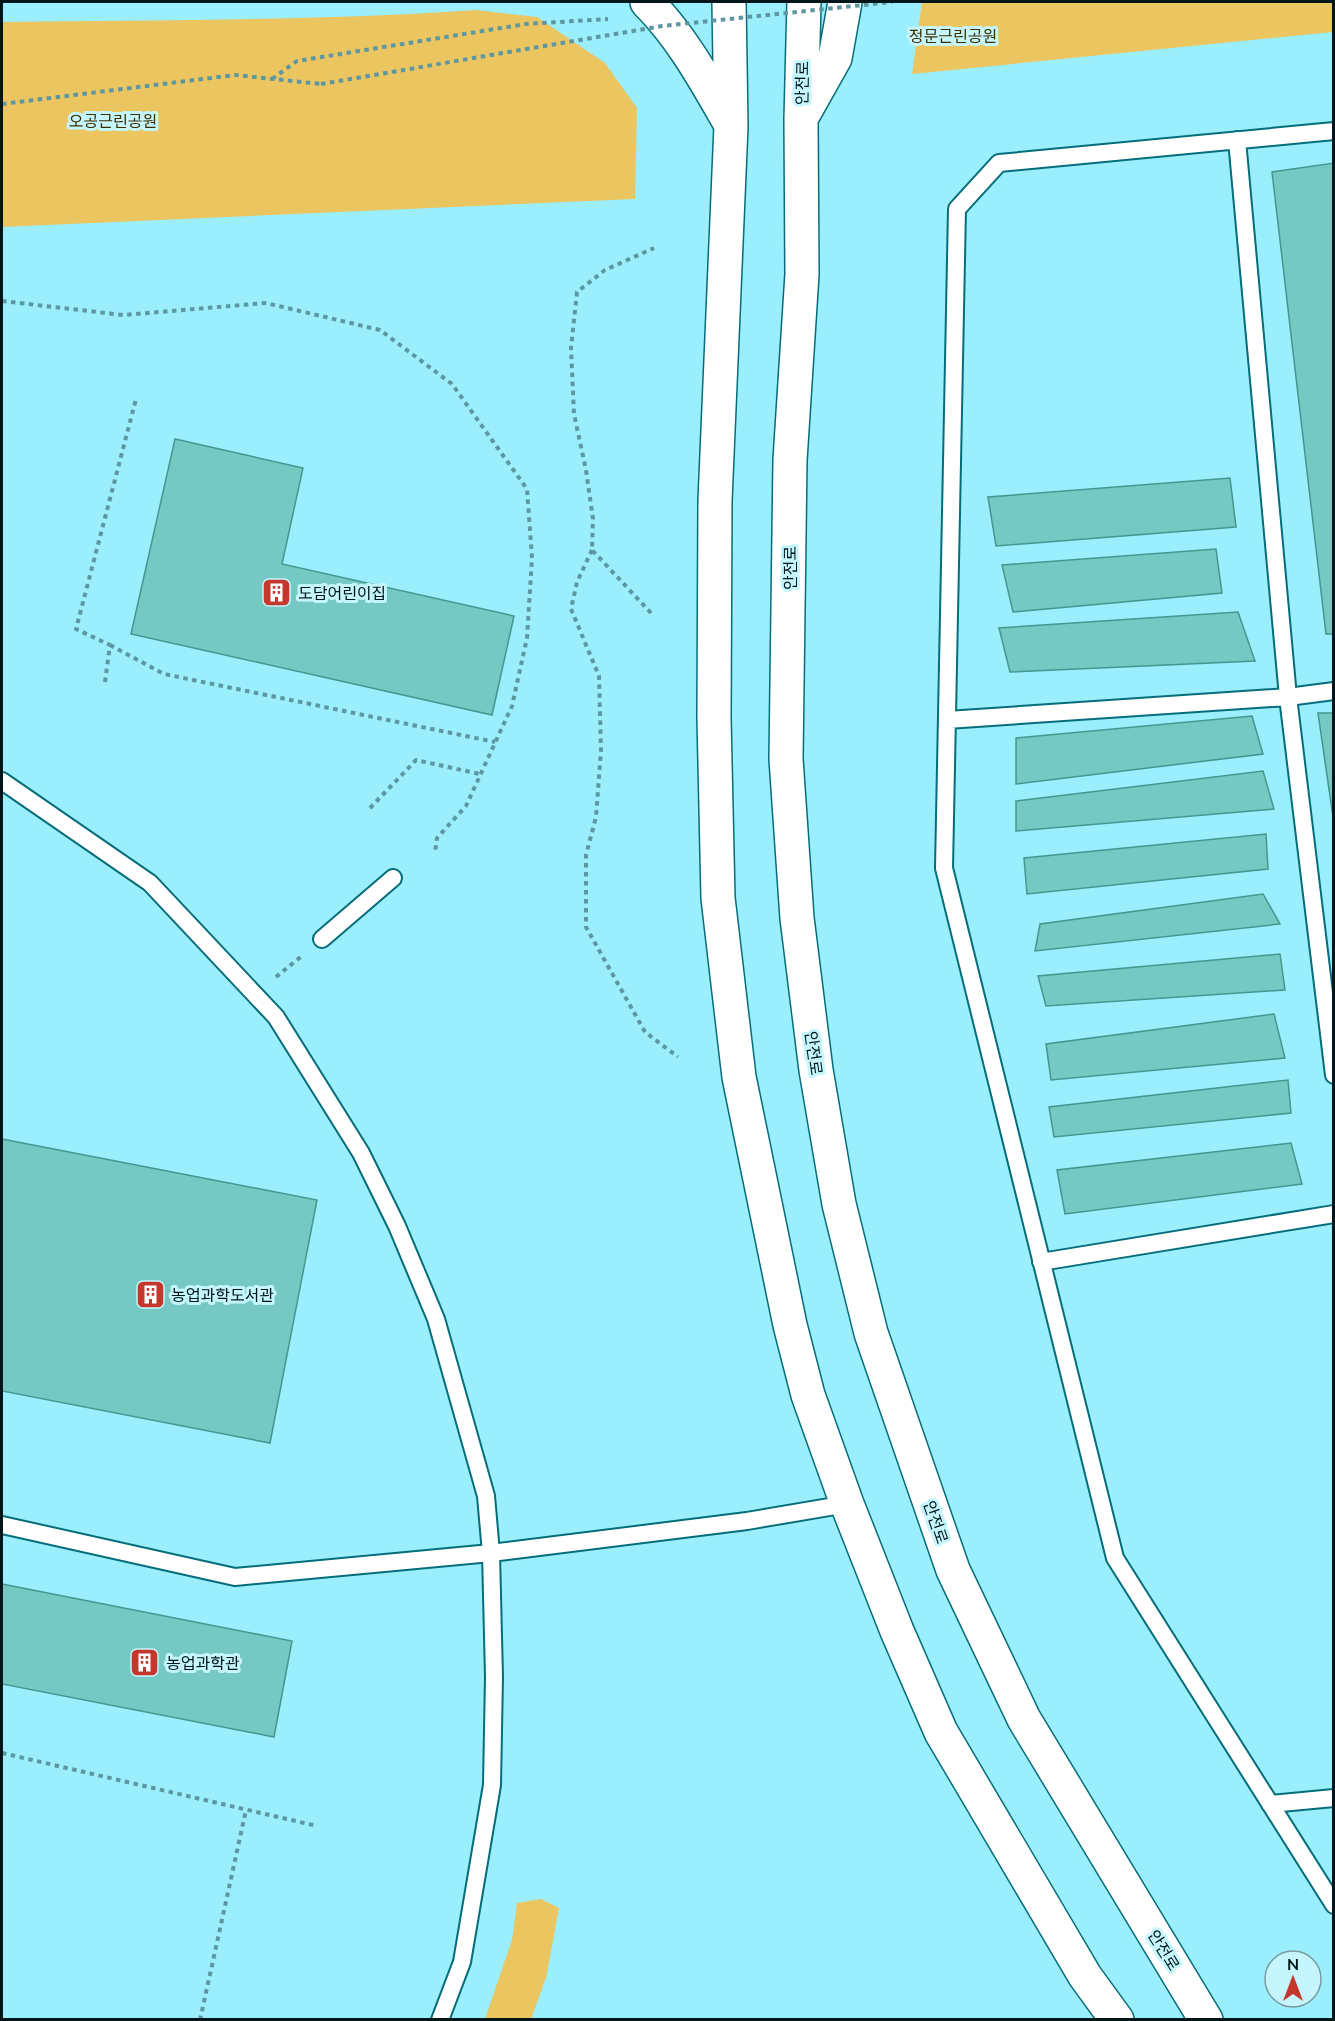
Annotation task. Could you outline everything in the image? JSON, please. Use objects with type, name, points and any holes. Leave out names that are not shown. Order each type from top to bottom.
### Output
[{"type":"street","points":[[646,2],[662,17],[685,48],[732,126]]},
{"type":"street","points":[[729,2],[732,126],[715,501],[714,718],[718,898],[739,1077],[788,1314],[808,1395],[847,1504],[897,1631],[941,1732],[1085,1976],[1117,2019]]},
{"type":"street","name":"안전로","points":[[804,2],[801,119],[802,274],[790,460],[786,759],[796,918],[816,1070],[838,1204],[871,1333],[953,1570],[1024,1719],[1206,2019]]},
{"type":"street","points":[[801,119],[835,58],[845,2]]},
{"type":"lane","points":[[1334,130],[999,163],[957,209],[944,868],[1115,1558],[1334,1905]]},
{"type":"lane","points":[[1237,140],[1288,697],[1334,1075]]},
{"type":"lane","points":[[947,720],[1288,697],[1334,691]]},
{"type":"lane","points":[[2,781],[150,883],[276,1017],[361,1153],[397,1226],[436,1319],[486,1496],[491,1553],[494,1677],[492,1785],[462,1962],[441,2019]]},
{"type":"lane","points":[[322,939],[393,878]]},
{"type":"lane","points":[[1041,1262],[1334,1214]]},
{"type":"lane","points":[[2,1525],[236,1577],[491,1553],[747,1521],[847,1504]]},
{"type":"lane","points":[[1269,1804],[1334,1798]]},
{"type":"path","points":[[2,104],[235,75],[321,84],[662,26],[892,2]]},
{"type":"path","points":[[272,79],[297,62],[526,24],[609,19]]},
{"type":"path","points":[[654,248],[605,270],[577,292],[571,348],[574,414],[593,519],[592,550],[577,582],[571,609],[599,676],[601,750],[596,817],[586,855],[586,927],[645,1032],[678,1057]]},
{"type":"path","points":[[2,301],[123,315],[266,303],[380,330],[452,384],[526,489],[532,558],[527,638],[512,706],[466,807],[437,838],[435,852]]},
{"type":"path","points":[[136,399],[76,629],[164,674],[495,742]]},
{"type":"path","points":[[592,550],[651,613]]},
{"type":"path","points":[[105,682],[110,645]]},
{"type":"path","points":[[370,808],[416,760],[480,774]]},
{"type":"path","points":[[274,978],[306,952]]},
{"type":"path","points":[[2,1753],[317,1827]]},
{"type":"path","points":[[200,2019],[246,1809]]},
{"type":"green space","name":"정문근린공원","points":[[922,2],[1333,2],[1333,32],[912,74]]},
{"type":"green space","name":"오공근린공원","points":[[476,10],[537,17],[605,63],[637,108],[635,199],[2,227],[2,22],[298,18]]},
{"type":"green space","points":[[541,1899],[559,1908],[546,1978],[531,2019],[485,2019],[512,1940],[517,1903]]},
{"type":"building","points":[[1334,163],[1334,634],[1326,634],[1272,172]]},
{"type":"building","name":"도담어린이집","points":[[175,439],[303,468],[282,564],[514,616],[492,715],[131,634]]},
{"type":"building","points":[[1230,478],[1236,527],[996,546],[988,497]]},
{"type":"building","points":[[1216,549],[1222,593],[1013,612],[1002,565]]},
{"type":"building","points":[[1238,612],[1255,661],[1010,672],[999,628]]},
{"type":"building","points":[[1318,713],[1334,713],[1334,824]]},
{"type":"building","points":[[1252,716],[1263,754],[1016,784],[1016,738]]},
{"type":"building","points":[[1263,771],[1274,809],[1016,831],[1016,801]]},
{"type":"building","points":[[1266,834],[1268,869],[1027,894],[1024,858]]},
{"type":"building","points":[[1263,894],[1280,924],[1035,951],[1040,924]]},
{"type":"building","points":[[1280,954],[1285,990],[1046,1006],[1038,976]]},
{"type":"building","points":[[1274,1014],[1285,1058],[1051,1080],[1046,1044]]},
{"type":"building","points":[[1288,1080],[1291,1113],[1054,1137],[1049,1107]]},
{"type":"building","name":"농업과학도서관","points":[[2,1139],[317,1200],[270,1443],[2,1391]]},
{"type":"building","points":[[1291,1143],[1302,1184],[1065,1214],[1057,1170]]},
{"type":"building","name":"농업과학관","points":[[2,1584],[292,1641],[274,1737],[2,1684]]},
{"type":"place","name":"도담어린이집","points":[[277,593]]},
{"type":"place","name":"농업과학도서관","points":[[150,1295]]},
{"type":"place","name":"농업과학관","points":[[145,1663]]}]
